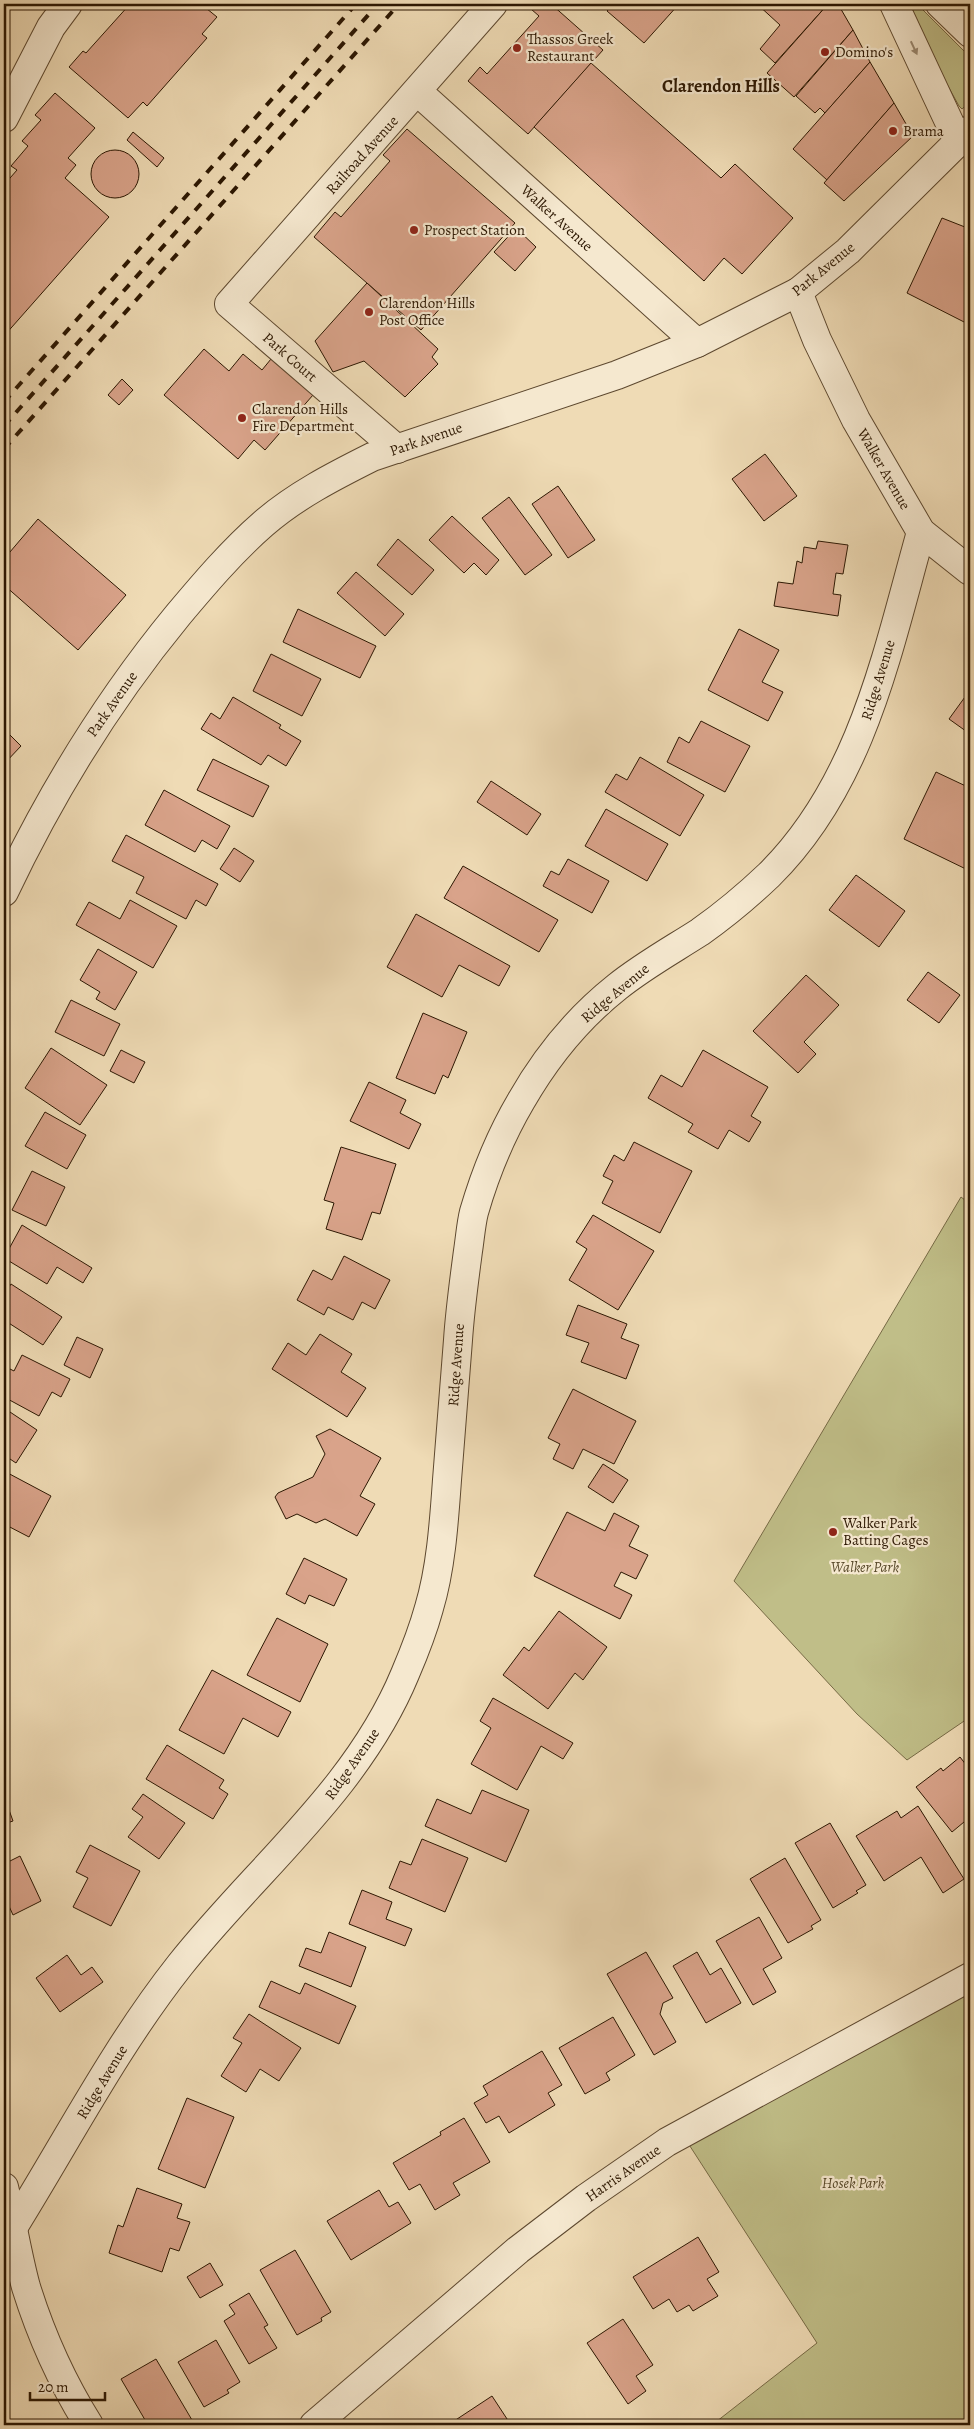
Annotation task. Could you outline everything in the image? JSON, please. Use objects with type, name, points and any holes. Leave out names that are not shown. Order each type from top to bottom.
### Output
[{"type":"street","points":[[4,118],[51,27],[68,4]]},
{"type":"street","name":"Railroad Avenue","points":[[229,304],[494,4]]},
{"type":"street","points":[[894,4],[964,136]]},
{"type":"street","points":[[940,4],[970,33]]},
{"type":"street","name":"Walker Avenue","points":[[418,92],[697,343]]},
{"type":"street","name":"Park Avenue","points":[[4,892],[28,840],[73,761],[141,661],[194,596],[263,524],[288,505],[337,475],[372,457],[617,374],[697,343],[798,292],[848,250],[964,136]]},
{"type":"street","name":"Walker Avenue","points":[[798,292],[817,340],[856,420],[920,532],[970,571]]},
{"type":"street","name":"Park Court","points":[[229,304],[397,449]]},
{"type":"street","name":"Ridge Avenue","points":[[14,2226],[127,2038],[153,2002],[217,1922],[324,1805],[366,1748],[393,1701],[430,1605],[444,1513],[460,1313],[472,1225],[493,1158],[520,1103],[541,1069],[590,1011],[643,968],[702,930],[735,905],[772,872],[804,835],[834,789],[857,744],[873,702],[920,532]]},
{"type":"street","name":"Harris Avenue","points":[[314,2425],[518,2250],[586,2198],[667,2142],[970,1977]]},
{"type":"street","points":[[4,2186],[26,2285],[44,2340],[66,2385],[89,2425]]},
{"type":"green space","points":[[909,4],[917,4],[970,57],[970,102],[962,109],[907,12]]},
{"type":"green space","name":"Walker Park","points":[[961,1197],[970,1204],[970,1717],[907,1760],[857,1714],[734,1581]]},
{"type":"green space","name":"Hosek Park","points":[[970,1983],[970,2425],[712,2425],[817,2343],[686,2140]]},
{"type":"building","points":[[130,4],[201,4],[217,17],[202,34],[207,38],[147,106],[143,102],[128,118],[69,67],[83,51],[86,53]]},
{"type":"building","points":[[536,4],[551,4],[603,50],[528,134],[468,81],[480,67],[487,74],[539,16],[531,9]]},
{"type":"building","points":[[613,4],[679,4],[644,43],[607,11]]},
{"type":"building","points":[[757,4],[828,4],[775,63],[760,49],[780,25]]},
{"type":"building","points":[[828,4],[838,4],[853,30],[794,97],[767,73]]},
{"type":"building","points":[[853,30],[870,62],[825,113],[820,108],[815,113],[796,96]]},
{"type":"building","points":[[870,62],[894,103],[827,180],[793,149]]},
{"type":"building","points":[[591,63],[721,178],[735,164],[793,218],[742,274],[724,258],[704,281],[534,127]]},
{"type":"building","points":[[55,93],[95,128],[68,158],[76,165],[65,178],[109,217],[4,336],[4,185],[17,170],[11,166],[28,146],[22,141],[41,120],[35,115]]},
{"type":"building","points":[[894,103],[913,136],[844,201],[824,183]]},
{"type":"building","name":"Prospect Station","points":[[407,129],[515,223],[421,330],[314,237],[335,212],[341,217],[390,161],[383,155]]},
{"type":"building","points":[[133,132],[164,158],[157,167],[127,140]]},
{"type":"building","points":[[110,150],[120,150],[132,157],[139,169],[139,179],[132,191],[120,198],[110,198],[102,194],[95,187],[91,179],[91,169],[95,161],[102,154]]},
{"type":"building","points":[[942,218],[970,229],[970,325],[907,293]]},
{"type":"building","points":[[516,228],[536,247],[515,271],[494,252]]},
{"type":"building","name":"Clarendon Hills Post Office","points":[[367,283],[438,349],[432,357],[438,364],[405,397],[364,361],[333,372],[315,341]]},
{"type":"building","name":"Clarendon Hills Fire Department","points":[[204,349],[229,371],[243,354],[262,370],[271,359],[313,395],[265,450],[254,440],[238,459],[164,395]]},
{"type":"building","points":[[122,379],[133,390],[119,405],[108,395]]},
{"type":"building","points":[[765,454],[797,496],[764,521],[732,479]]},
{"type":"building","points":[[558,486],[595,540],[568,558],[532,504]]},
{"type":"building","points":[[509,497],[552,555],[525,575],[482,518]]},
{"type":"building","points":[[452,516],[499,560],[486,575],[474,563],[464,573],[429,540]]},
{"type":"building","points":[[38,519],[126,595],[78,650],[4,585],[4,559]]},
{"type":"building","points":[[398,539],[434,570],[412,595],[377,565]]},
{"type":"building","points":[[818,541],[848,545],[843,574],[836,573],[833,594],[841,595],[838,616],[774,606],[778,582],[793,584],[797,561],[802,563],[804,547],[816,549]]},
{"type":"building","points":[[356,572],[404,614],[385,636],[337,593]]},
{"type":"building","points":[[298,609],[376,646],[360,678],[283,642]]},
{"type":"building","points":[[739,629],[779,650],[762,682],[783,692],[768,721],[708,690]]},
{"type":"building","points":[[271,654],[321,679],[302,716],[253,691]]},
{"type":"building","points":[[970,690],[970,734],[949,719]]},
{"type":"building","points":[[233,697],[281,725],[279,728],[301,741],[286,766],[268,755],[261,765],[201,729],[211,713],[220,719]]},
{"type":"building","points":[[701,721],[750,746],[725,792],[667,762],[679,737],[689,743]]},
{"type":"building","points":[[4,729],[21,746],[4,764]]},
{"type":"building","points":[[640,757],[704,795],[680,836],[605,792],[616,774],[627,780]]},
{"type":"building","points":[[213,759],[269,786],[253,817],[197,790]]},
{"type":"building","points":[[936,772],[970,788],[970,871],[904,839]]},
{"type":"building","points":[[491,781],[541,814],[527,835],[477,802]]},
{"type":"building","points":[[164,790],[230,826],[217,849],[202,840],[195,852],[145,825]]},
{"type":"building","points":[[606,809],[668,844],[647,881],[585,846]]},
{"type":"building","points":[[126,835],[218,884],[206,906],[196,900],[186,919],[136,893],[144,877],[112,861]]},
{"type":"building","points":[[234,848],[254,861],[240,882],[220,869]]},
{"type":"building","points":[[568,859],[609,881],[592,913],[543,886],[551,871],[559,875]]},
{"type":"building","points":[[463,866],[558,920],[539,952],[444,898]]},
{"type":"building","points":[[856,875],[905,911],[879,947],[829,910]]},
{"type":"building","points":[[130,900],[177,926],[153,968],[76,925],[89,902],[120,919]]},
{"type":"building","points":[[416,914],[510,966],[499,986],[459,965],[442,997],[387,967]]},
{"type":"building","points":[[98,949],[137,972],[115,1010],[96,999],[100,992],[80,980]]},
{"type":"building","points":[[928,972],[960,995],[939,1023],[907,1000]]},
{"type":"building","points":[[806,975],[839,1005],[804,1042],[816,1054],[798,1073],[753,1031]]},
{"type":"building","points":[[71,1000],[120,1024],[104,1056],[55,1032]]},
{"type":"building","points":[[423,1013],[467,1032],[448,1078],[443,1075],[435,1094],[396,1078]]},
{"type":"building","points":[[51,1048],[107,1085],[80,1125],[25,1088]]},
{"type":"building","points":[[121,1050],[145,1062],[134,1083],[110,1071]]},
{"type":"building","points":[[703,1050],[768,1087],[751,1116],[761,1122],[749,1142],[729,1130],[718,1149],[688,1132],[693,1124],[648,1098],[661,1075],[682,1087]]},
{"type":"building","points":[[369,1082],[406,1100],[400,1113],[421,1124],[409,1149],[350,1121]]},
{"type":"building","points":[[45,1112],[86,1135],[67,1169],[25,1146]]},
{"type":"building","points":[[634,1142],[692,1171],[660,1233],[602,1203],[613,1181],[603,1176],[614,1155],[624,1161]]},
{"type":"building","points":[[341,1147],[396,1164],[380,1214],[372,1212],[362,1240],[326,1229],[334,1203],[324,1200]]},
{"type":"building","points":[[32,1171],[65,1187],[46,1226],[12,1210]]},
{"type":"building","points":[[593,1215],[654,1251],[618,1310],[569,1280],[587,1249],[576,1242]]},
{"type":"building","points":[[22,1225],[92,1268],[83,1283],[57,1267],[47,1284],[4,1258]]},
{"type":"building","points":[[344,1256],[390,1280],[375,1309],[362,1302],[353,1320],[328,1307],[324,1315],[297,1300],[313,1270],[332,1280]]},
{"type":"building","points":[[11,1284],[62,1317],[43,1345],[4,1320],[4,1295]]},
{"type":"building","points":[[578,1305],[627,1324],[621,1338],[639,1345],[626,1379],[581,1362],[589,1343],[566,1335]]},
{"type":"building","points":[[320,1334],[352,1354],[341,1372],[366,1388],[347,1417],[272,1369],[288,1343],[306,1355]]},
{"type":"building","points":[[77,1337],[103,1349],[90,1378],[64,1365]]},
{"type":"building","points":[[22,1355],[70,1379],[61,1397],[52,1392],[39,1416],[4,1397],[4,1366],[14,1371]]},
{"type":"building","points":[[573,1389],[636,1421],[614,1464],[583,1449],[573,1469],[553,1459],[560,1444],[548,1438]]},
{"type":"building","points":[[4,1408],[37,1430],[16,1463],[4,1455]]},
{"type":"building","points":[[330,1429],[381,1458],[360,1496],[375,1504],[357,1536],[325,1519],[316,1523],[297,1514],[286,1519],[275,1497],[278,1493],[313,1477],[325,1454],[316,1436]]},
{"type":"building","points":[[603,1464],[628,1480],[613,1503],[588,1487]]},
{"type":"building","points":[[4,1471],[51,1496],[29,1537],[4,1524]]},
{"type":"building","points":[[567,1512],[605,1531],[614,1513],[639,1526],[629,1546],[648,1555],[636,1579],[621,1572],[614,1586],[632,1595],[620,1619],[534,1576]]},
{"type":"building","points":[[304,1558],[347,1579],[334,1606],[309,1595],[305,1604],[286,1594]]},
{"type":"building","points":[[559,1611],[607,1647],[583,1680],[575,1673],[548,1709],[503,1675],[524,1647],[529,1651]]},
{"type":"building","points":[[277,1618],[328,1644],[300,1702],[247,1675]]},
{"type":"building","points":[[212,1670],[291,1712],[278,1737],[243,1718],[224,1754],[179,1730]]},
{"type":"building","points":[[493,1698],[573,1743],[563,1759],[541,1746],[517,1790],[471,1764],[491,1728],[480,1721]]},
{"type":"building","points":[[167,1745],[224,1780],[219,1788],[228,1794],[213,1819],[146,1779]]},
{"type":"building","points":[[960,1757],[970,1770],[970,1817],[952,1832],[916,1787],[941,1768],[943,1771]]},
{"type":"building","points":[[482,1790],[529,1810],[506,1862],[425,1826],[437,1799],[471,1814]]},
{"type":"building","points":[[143,1794],[185,1823],[159,1859],[128,1837],[143,1817],[132,1809]]},
{"type":"building","points":[[4,1796],[13,1821],[4,1824]]},
{"type":"building","points":[[918,1806],[964,1879],[943,1893],[921,1857],[884,1881],[856,1836],[897,1811],[901,1818]]},
{"type":"building","points":[[830,1823],[866,1885],[856,1891],[858,1893],[833,1908],[795,1843]]},
{"type":"building","points":[[422,1839],[468,1858],[445,1912],[389,1888],[400,1861],[411,1865]]},
{"type":"building","points":[[90,1845],[140,1871],[111,1926],[73,1907],[88,1878],[76,1872]]},
{"type":"building","points":[[20,1856],[41,1901],[13,1915],[4,1895],[4,1864]]},
{"type":"building","points":[[785,1858],[821,1920],[811,1926],[813,1929],[788,1943],[750,1879]]},
{"type":"building","points":[[362,1890],[392,1902],[386,1919],[412,1929],[405,1946],[349,1924]]},
{"type":"building","points":[[759,1917],[782,1958],[763,1969],[776,1992],[753,2005],[716,1941]]},
{"type":"building","points":[[329,1932],[366,1947],[351,1987],[299,1966],[306,1948],[321,1953]]},
{"type":"building","points":[[646,1952],[673,1998],[663,2003],[660,2014],[676,2042],[654,2055],[607,1974]]},
{"type":"building","points":[[697,1952],[710,1975],[721,1968],[741,2003],[706,2023],[673,1966]]},
{"type":"building","points":[[67,1955],[81,1975],[92,1967],[103,1982],[60,2012],[36,1978]]},
{"type":"building","points":[[271,1981],[300,1994],[305,1983],[356,2006],[339,2044],[259,2007]]},
{"type":"building","points":[[249,2014],[301,2048],[279,2081],[260,2069],[246,2092],[221,2076],[242,2043],[233,2038]]},
{"type":"building","points":[[613,2017],[635,2055],[606,2073],[610,2080],[585,2094],[559,2048]]},
{"type":"building","points":[[542,2051],[562,2085],[548,2093],[555,2105],[509,2133],[499,2116],[486,2123],[474,2103],[488,2095],[483,2086]]},
{"type":"building","points":[[187,2098],[234,2117],[205,2188],[158,2169]]},
{"type":"building","points":[[464,2118],[490,2162],[453,2183],[460,2195],[435,2210],[420,2184],[409,2190],[393,2163],[441,2135],[440,2132]]},
{"type":"building","points":[[137,2188],[182,2204],[177,2218],[190,2222],[179,2251],[170,2248],[162,2272],[109,2253],[118,2225],[123,2227]]},
{"type":"building","points":[[379,2190],[389,2207],[398,2202],[411,2223],[351,2260],[327,2221]]},
{"type":"building","points":[[698,2237],[719,2272],[707,2279],[718,2296],[693,2311],[689,2305],[677,2312],[669,2299],[653,2309],[633,2277]]},
{"type":"building","points":[[295,2250],[331,2312],[321,2318],[322,2321],[297,2335],[260,2270]]},
{"type":"building","points":[[210,2263],[223,2285],[200,2298],[187,2277]]},
{"type":"building","points":[[249,2293],[268,2325],[264,2327],[277,2348],[249,2364],[224,2321],[235,2314],[229,2305]]},
{"type":"building","points":[[623,2319],[653,2365],[636,2376],[646,2391],[628,2404],[587,2343]]},
{"type":"building","points":[[216,2340],[240,2382],[227,2390],[229,2393],[204,2407],[178,2362]]},
{"type":"building","points":[[156,2359],[192,2420],[183,2425],[148,2425],[121,2379]]},
{"type":"building","points":[[492,2396],[511,2425],[448,2425]]},
{"type":"railway","points":[[4,402],[356,4]]},
{"type":"railway","points":[[4,426],[378,4]]},
{"type":"railway","points":[[4,449],[399,4]]},
{"type":"place","name":"Thassos Greek Restaurant","points":[[517,48]]},
{"type":"place","name":"Domino's","points":[[825,52]]},
{"type":"place","name":"Brama","points":[[893,131]]},
{"type":"place","name":"Prospect Station","points":[[414,230]]},
{"type":"place","name":"Clarendon Hills Post Office","points":[[369,312]]},
{"type":"place","name":"Clarendon Hills Fire Department","points":[[242,418]]},
{"type":"place","name":"Walker Park Batting Cages","points":[[833,1532]]},
{"type":"district","name":"Clarendon Hills","points":[[721,86]]}]
